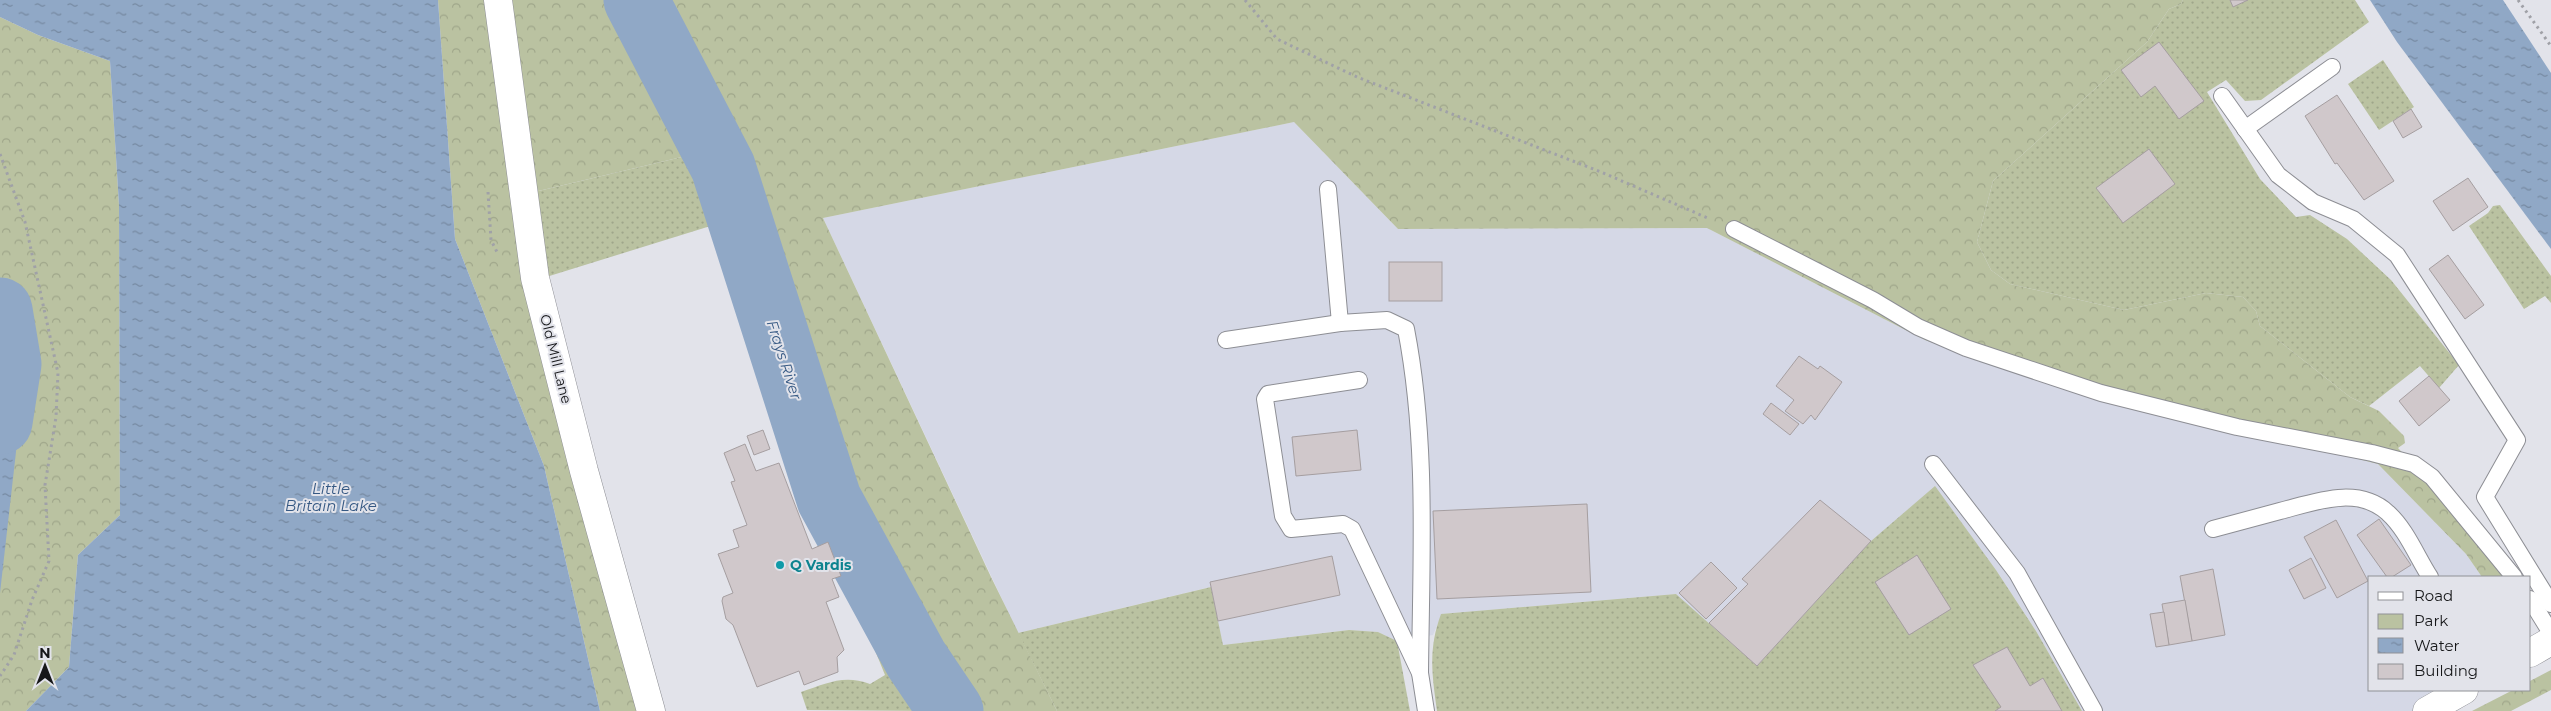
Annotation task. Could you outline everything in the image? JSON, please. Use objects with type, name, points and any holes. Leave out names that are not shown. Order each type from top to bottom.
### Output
[{"type":"street","name":"Old Mill Lane","points":[[498,0],[535,278],[584,471],[651,711]]},
{"type":"street","points":[[2427,711],[2462,691]]},
{"type":"lane","points":[[2245,129],[2332,67]]},
{"type":"lane","points":[[2222,96],[2278,175],[2313,202],[2354,219],[2397,255],[2512,432],[2517,440],[2485,497],[2551,604]]},
{"type":"lane","points":[[1328,189],[1340,323]]},
{"type":"lane","points":[[1734,230],[1873,300],[1918,327],[1966,348],[2101,393],[2238,427],[2372,453],[2414,464],[2432,477],[2513,576]]},
{"type":"lane","points":[[1226,340],[1340,323],[1387,320],[1406,329],[1417,400],[1422,485],[1420,673],[1426,711]]},
{"type":"lane","points":[[1359,380],[1268,394],[1265,399],[1283,516],[1291,529],[1343,524],[1352,529],[1420,673]]},
{"type":"lane","points":[[1933,464],[2017,573],[2094,711]]},
{"type":"lane","points":[[2213,529],[2319,500],[2353,497],[2373,503],[2394,518],[2429,576]]},
{"type":"lane","points":[[2531,604],[2539,644]]},
{"type":"path","points":[[1245,0],[1277,39],[1357,77],[1601,172],[1734,230]]},
{"type":"path","points":[[2518,0],[2551,46]]},
{"type":"path","points":[[0,154],[25,222],[58,373],[56,417],[45,485],[49,561],[32,600],[14,655],[0,676]]},
{"type":"shaded area","points":[[1294,122],[1398,229],[1707,228],[1925,340],[2029,378],[2096,399],[2184,422],[2311,447],[2378,464],[2466,554],[2481,576],[2368,576],[2368,691],[2450,691],[2414,711],[2082,711],[2036,631],[1996,570],[1935,487],[1871,541],[1757,666],[1676,594],[1442,614],[1433,635],[1397,641],[1378,632],[1349,630],[1223,645],[1210,587],[1018,633],[823,218]]},
{"type":"green space","points":[[438,0],[491,0],[529,288],[645,711],[600,711],[544,466],[455,239]]},
{"type":"green space","points":[[503,0],[629,0],[707,151],[530,193]]},
{"type":"green space","points":[[639,0],[2183,0],[2181,4],[2169,9],[2147,42],[1993,181],[1977,242],[1991,270],[2010,284],[2124,310],[2206,293],[2243,297],[2256,311],[2260,326],[2350,397],[2379,411],[2404,436],[2405,443],[2398,448],[2516,576],[2481,576],[2466,554],[2378,464],[2311,447],[2184,422],[2096,399],[2029,378],[1925,340],[1707,228],[1398,229],[1294,122],[823,218],[991,577],[1057,711],[960,711],[924,659],[831,498],[726,167]]},
{"type":"green space","points":[[2183,0],[2355,0],[2369,22],[2261,100],[2245,101],[2226,80],[2207,92],[2260,179],[2296,217],[2310,215],[2347,239],[2391,280],[2459,365],[2439,388],[2420,366],[2369,406],[2350,397],[2260,326],[2256,311],[2243,297],[2206,293],[2124,310],[2010,284],[1991,270],[1977,242],[1993,181],[2147,42],[2169,9],[2181,4]]},
{"type":"green space","points":[[0,17],[38,35],[110,61],[119,205],[120,515],[78,555],[69,667],[26,711],[0,711]]},
{"type":"green space","points":[[2383,60],[2414,107],[2379,130],[2348,84]]},
{"type":"green space","points":[[707,151],[717,170],[733,219],[543,278],[530,193]]},
{"type":"green space","points":[[2500,205],[2551,276],[2551,303],[2545,296],[2524,309],[2469,226],[2488,213],[2493,206]]},
{"type":"green space","points":[[1935,486],[1996,570],[2036,631],[2082,711],[1437,711],[1432,662],[1434,639],[1441,614],[1676,594],[1757,666],[1871,541]]},
{"type":"green space","points":[[1211,587],[1223,645],[1349,630],[1378,632],[1397,641],[1410,711],[1057,711],[1018,633]]},
{"type":"green space","points":[[861,588],[932,711],[807,710],[801,692],[827,683],[843,680],[860,681],[870,684],[885,675],[851,591]]},
{"type":"green space","points":[[2551,670],[2551,690],[2511,711],[2472,711],[2511,691],[2531,691],[2531,680]]},
{"type":"water","name":"Little Britain Lake","points":[[0,0],[438,0],[455,239],[544,466],[600,711],[26,711],[69,667],[78,555],[120,515],[119,205],[110,61],[38,35],[0,17]]},
{"type":"water","points":[[2370,0],[2503,0],[2551,73],[2551,249],[2397,42]]},
{"type":"water","points":[[0,339],[22,341],[16,452],[0,593]]},
{"type":"building","points":[[2230,0],[2248,0],[2233,7]]},
{"type":"building","points":[[2159,42],[2204,101],[2179,119],[2155,86],[2141,97],[2121,70]]},
{"type":"building","points":[[2337,95],[2394,181],[2364,200],[2337,163],[2335,164],[2305,116]]},
{"type":"building","points":[[2411,109],[2422,127],[2403,138],[2393,121]]},
{"type":"building","points":[[2149,149],[2175,184],[2123,223],[2096,188]]},
{"type":"building","points":[[2468,178],[2488,207],[2453,231],[2433,201]]},
{"type":"building","points":[[2448,255],[2484,305],[2465,319],[2429,269]]},
{"type":"building","points":[[1389,262],[1442,262],[1442,301],[1389,301]]},
{"type":"building","points":[[1799,356],[1818,369],[1820,366],[1842,382],[1815,420],[1811,415],[1803,424],[1785,411],[1794,400],[1776,386]]},
{"type":"building","points":[[2429,376],[2450,400],[2419,426],[2399,401]]},
{"type":"building","points":[[1771,403],[1799,424],[1790,435],[1763,414]]},
{"type":"building","points":[[763,430],[770,449],[754,455],[747,436]]},
{"type":"building","points":[[1357,430],[1361,470],[1296,476],[1292,437]]},
{"type":"building","name":"Q Vardis","points":[[745,444],[756,471],[779,463],[812,549],[828,542],[841,576],[832,579],[839,597],[826,602],[844,650],[837,657],[838,672],[804,685],[799,671],[757,687],[733,625],[726,619],[722,601],[723,597],[733,593],[718,554],[739,547],[733,530],[747,525],[731,482],[735,481],[724,453]]},
{"type":"building","points":[[1820,500],[1871,541],[1757,666],[1709,623],[1748,584],[1742,579]]},
{"type":"building","points":[[1587,504],[1591,592],[1437,599],[1433,511]]},
{"type":"building","points":[[2379,519],[2411,565],[2394,576],[2386,576],[2357,535]]},
{"type":"building","points":[[2336,520],[2368,581],[2337,598],[2304,537]]},
{"type":"building","points":[[1917,555],[1951,609],[1909,635],[1875,582]]},
{"type":"building","points":[[1332,556],[1340,595],[1218,621],[1210,582]]},
{"type":"building","points":[[2311,558],[2326,588],[2304,599],[2289,570]]},
{"type":"building","points":[[1711,562],[1737,588],[1706,619],[1679,593]]},
{"type":"building","points":[[2213,569],[2225,635],[2192,641],[2180,576]]},
{"type":"building","points":[[2185,600],[2192,641],[2169,645],[2162,604]]},
{"type":"building","points":[[2164,612],[2169,645],[2156,647],[2150,614]]},
{"type":"building","points":[[2007,647],[2030,686],[2043,678],[2062,711],[1995,711],[2001,707],[1973,665]]},
{"type":"waterway","name":"Frays River","points":[[636,0],[723,167],[829,499],[916,659],[951,711]]},
{"type":"waterway","points":[[0,310],[9,364],[0,422]]},
{"type":"place","name":"Q Vardis","points":[[780,565]]}]
